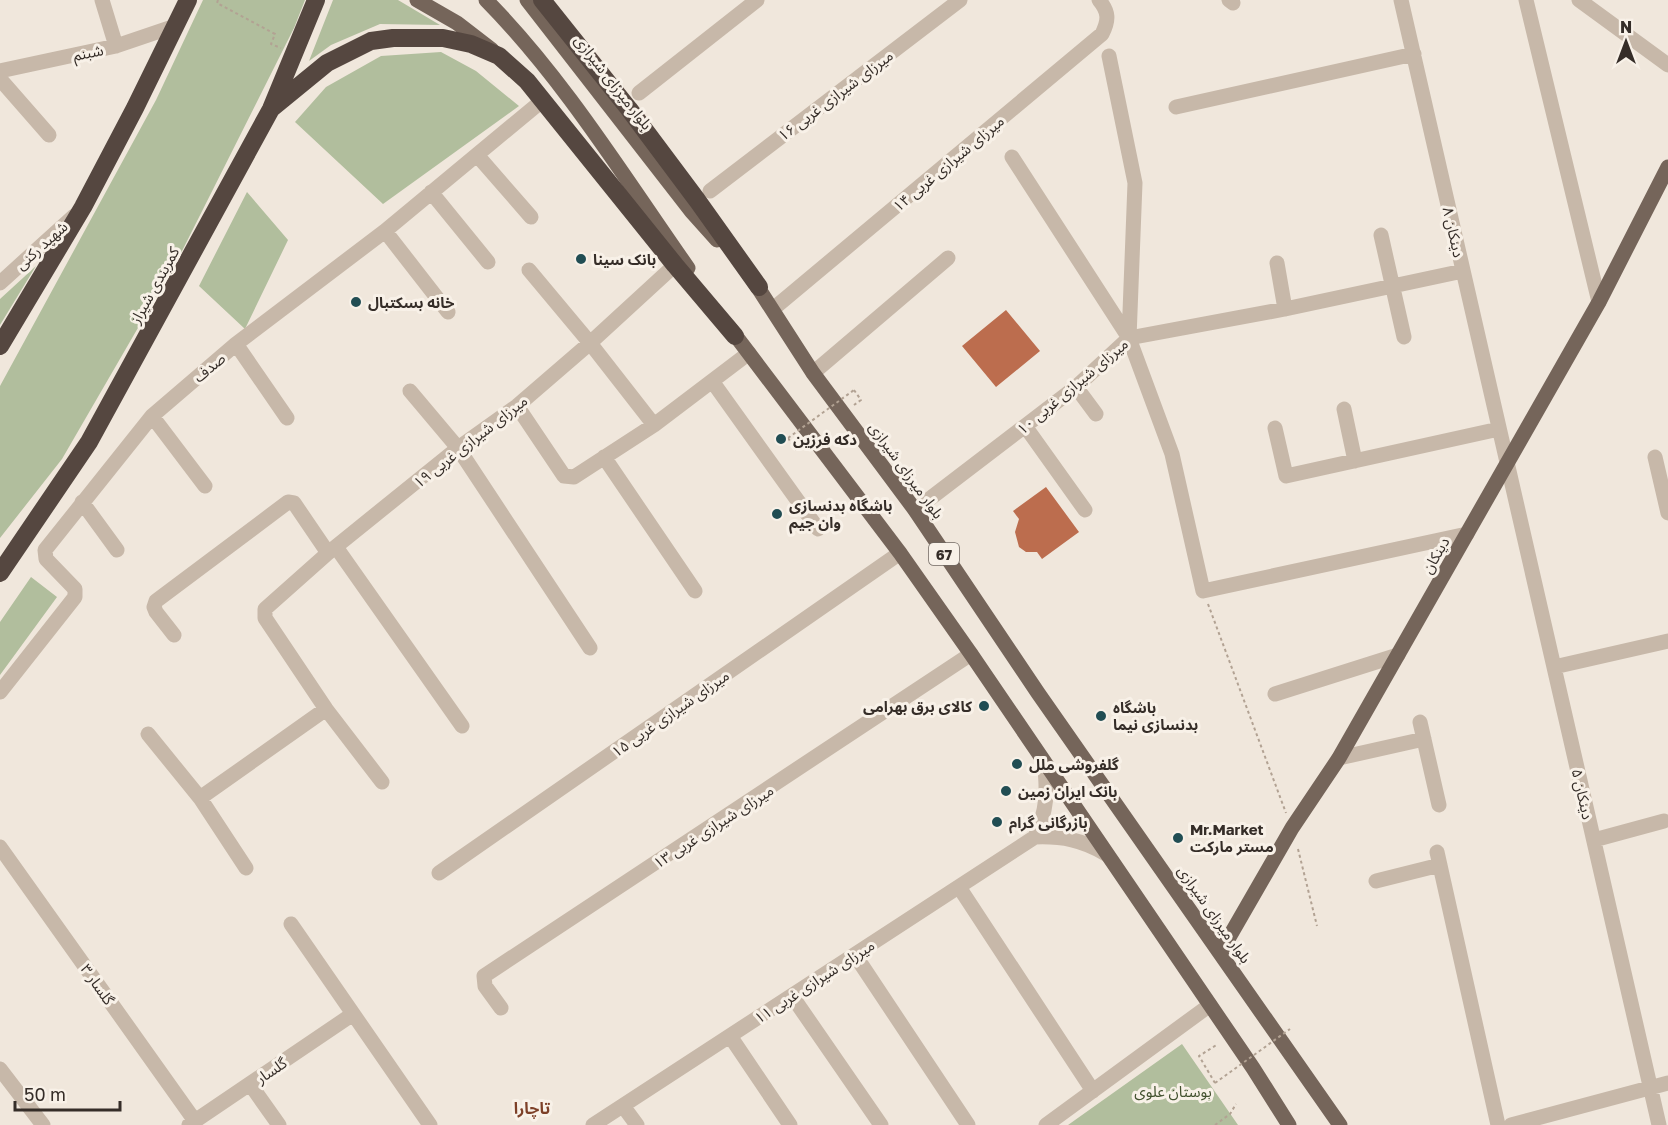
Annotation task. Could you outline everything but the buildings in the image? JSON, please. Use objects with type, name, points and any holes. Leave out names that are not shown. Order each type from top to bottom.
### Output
[{"type":"highway","name":"کمربندی شیراز","points":[[0,573],[89,442],[271,109],[316,0]]},
{"type":"highway","points":[[542,0],[656,145],[759,287]]},
{"type":"highway","points":[[0,345],[83,207],[183,9]]},
{"type":"highway","points":[[271,109],[327,63],[372,41],[393,38],[443,38],[471,44],[499,57],[527,81],[735,336]]},
{"type":"highway","points":[[0,560],[23,541]]},
{"type":"main road","points":[[417,0],[480,39],[527,81]]},
{"type":"main road","name":"67","points":[[486,0],[527,44],[555,79],[735,336],[900,553],[1290,1125]]},
{"type":"main road","name":"بلوار میرزای شیرازی","points":[[527,0],[660,168],[691,212],[759,287],[813,373],[915,510],[1038,693],[1340,1125]]},
{"type":"main road","name":"دینکان","points":[[1220,953],[1292,828],[1340,759],[1599,302],[1668,167]]},
{"type":"street","points":[[102,0],[116,46]]},
{"type":"street","points":[[639,93],[757,0]]},
{"type":"street","name":"۱۶ میرزای شیرازی غربی","points":[[710,191],[960,0]]},
{"type":"street","name":"۸ دینکان","points":[[1401,0],[1508,463]]},
{"type":"street","points":[[1526,0],[1599,302]]},
{"type":"street","points":[[1579,0],[1668,65]]},
{"type":"street","name":"۱۴ میرزای شیرازی غربی","points":[[773,309],[1102,34],[1108,22],[1103,5]]},
{"type":"street","name":"شبنم","points":[[0,71],[116,46],[183,9]]},
{"type":"street","points":[[1176,107],[1413,54]]},
{"type":"street","points":[[1109,56],[1135,183],[1129,338]]},
{"type":"street","points":[[0,79],[49,135]]},
{"type":"street","name":"صدف","points":[[0,692],[75,597],[75,589],[46,559],[45,550],[152,416],[236,344],[385,231],[543,100]]},
{"type":"street","points":[[477,155],[531,216]]},
{"type":"street","points":[[1012,157],[1129,338],[1172,454],[1203,591],[1467,534]]},
{"type":"street","points":[[431,192],[488,262]]},
{"type":"street","name":"شهید رکنی","points":[[0,283],[83,207]]},
{"type":"street","points":[[385,231],[448,312]]},
{"type":"street","points":[[1381,235],[1404,337]]},
{"type":"street","points":[[813,373],[948,258]]},
{"type":"street","points":[[1277,263],[1285,309]]},
{"type":"street","name":"۱۹ میرزای شیرازی غربی","points":[[326,709],[265,618],[265,609],[332,550],[458,448],[517,405],[590,343],[675,265]]},
{"type":"street","points":[[529,270],[654,425]]},
{"type":"street","name":"۱۰ میرزای شیرازی غربی","points":[[915,510],[1076,387],[1129,338],[1285,309],[1463,271]]},
{"type":"street","points":[[236,344],[287,418]]},
{"type":"street","points":[[517,405],[564,476],[574,477],[654,425],[749,353]]},
{"type":"street","points":[[712,381],[818,529]]},
{"type":"street","points":[[1076,387],[1096,414]]},
{"type":"street","points":[[410,391],[458,448],[590,648]]},
{"type":"street","points":[[1344,409],[1355,461]]},
{"type":"street","points":[[152,416],[206,486]]},
{"type":"street","points":[[1025,426],[1085,510]]},
{"type":"street","points":[[1275,428],[1286,476],[1499,429]]},
{"type":"street","points":[[604,457],[695,591]]},
{"type":"street","points":[[1655,457],[1668,513]]},
{"type":"street","name":"۵ دینکان","points":[[1508,463],[1659,1125]]},
{"type":"street","points":[[82,502],[117,550]]},
{"type":"street","points":[[174,635],[156,612],[154,607],[156,602],[288,502],[294,502],[462,726]]},
{"type":"street","name":"۱۵ میرزای شیرازی غربی","points":[[439,873],[900,553]]},
{"type":"street","points":[[1554,667],[1668,641]]},
{"type":"street","name":"۱۳ میرزای شیرازی غربی","points":[[501,1008],[485,986],[484,976],[971,654]]},
{"type":"street","points":[[1275,694],[1398,655]]},
{"type":"street","points":[[200,798],[326,709],[382,782]]},
{"type":"street","points":[[1420,722],[1439,805]]},
{"type":"street","points":[[148,734],[200,798],[246,868]]},
{"type":"street","points":[[1340,759],[1424,739]]},
{"type":"street","points":[[1044,762],[1046,806],[1035,837],[1068,837],[1084,842],[1106,854]]},
{"type":"street","points":[[1594,840],[1664,821]]},
{"type":"street","name":"میرزای شیرازی غربی ۱۱","points":[[593,1125],[1035,837]]},
{"type":"street","name":"گلسار ۳","points":[[0,847],[192,1123]]},
{"type":"street","points":[[1377,880],[1438,858],[1498,1125]]},
{"type":"street","points":[[959,887],[1093,1091]]},
{"type":"street","points":[[291,924],[430,1125]]},
{"type":"street","points":[[855,955],[968,1125]]},
{"type":"street","points":[[792,996],[881,1125]]},
{"type":"street","points":[[1046,1125],[1210,1005]]},
{"type":"street","name":"گلسار","points":[[192,1123],[353,1014]]},
{"type":"street","points":[[730,1036],[790,1125]]},
{"type":"street","points":[[0,1069],[43,1125]]},
{"type":"street","points":[[1511,1125],[1668,1083]]},
{"type":"street","points":[[250,1084],[279,1125]]},
{"type":"street","points":[[623,1106],[637,1125]]},
{"type":"path","points":[[218,0],[217,3],[275,34],[271,44],[293,54]]},
{"type":"path","points":[[796,450],[788,438],[854,390],[861,400]]},
{"type":"path","points":[[1203,591],[1292,828],[1317,926]]},
{"type":"path","points":[[1231,1036],[1199,1056],[1215,1083],[1290,1029]]},
{"type":"path","points":[[1215,1125],[1230,1114],[1236,1104]]},
{"type":"green space","points":[[203,0],[305,0],[294,28],[179,257],[62,459],[0,538],[0,386],[156,100]]},
{"type":"green space","points":[[333,0],[398,0],[440,25],[380,24],[331,45],[309,61]]},
{"type":"green space","points":[[441,52],[476,71],[519,106],[383,204],[295,122],[326,87],[381,56]]},
{"type":"green space","points":[[247,192],[288,240],[245,329],[199,286]]},
{"type":"green space","points":[[36,266],[0,325],[0,299]]},
{"type":"green space","points":[[31,577],[57,597],[0,675],[0,622]]},
{"type":"green space","name":"بوستان علوی","points":[[1182,1044],[1238,1125],[1068,1125]]},
{"type":"place","name":"بانک سینا","points":[[581,259]]},
{"type":"place","name":"خانه بسکتبال","points":[[356,302]]},
{"type":"place","name":"دکه فرزین","points":[[781,439]]},
{"type":"place","name":"باشگاه بدنسازی وان جیم","points":[[777,514]]},
{"type":"place","name":"کالای برق بهرامی","points":[[984,706]]},
{"type":"place","name":"باشگاه بدنسازی نیما","points":[[1101,716]]},
{"type":"place","name":"گلفروشی ملل","points":[[1017,764]]},
{"type":"place","name":"بانک ایران زمین","points":[[1006,791]]},
{"type":"place","name":"بازرگانی گرام","points":[[997,822]]},
{"type":"place","name":"Mr.Market مستر مارکت","points":[[1178,838]]},
{"type":"district","name":"تاچارا","points":[[532,1108]]}]
